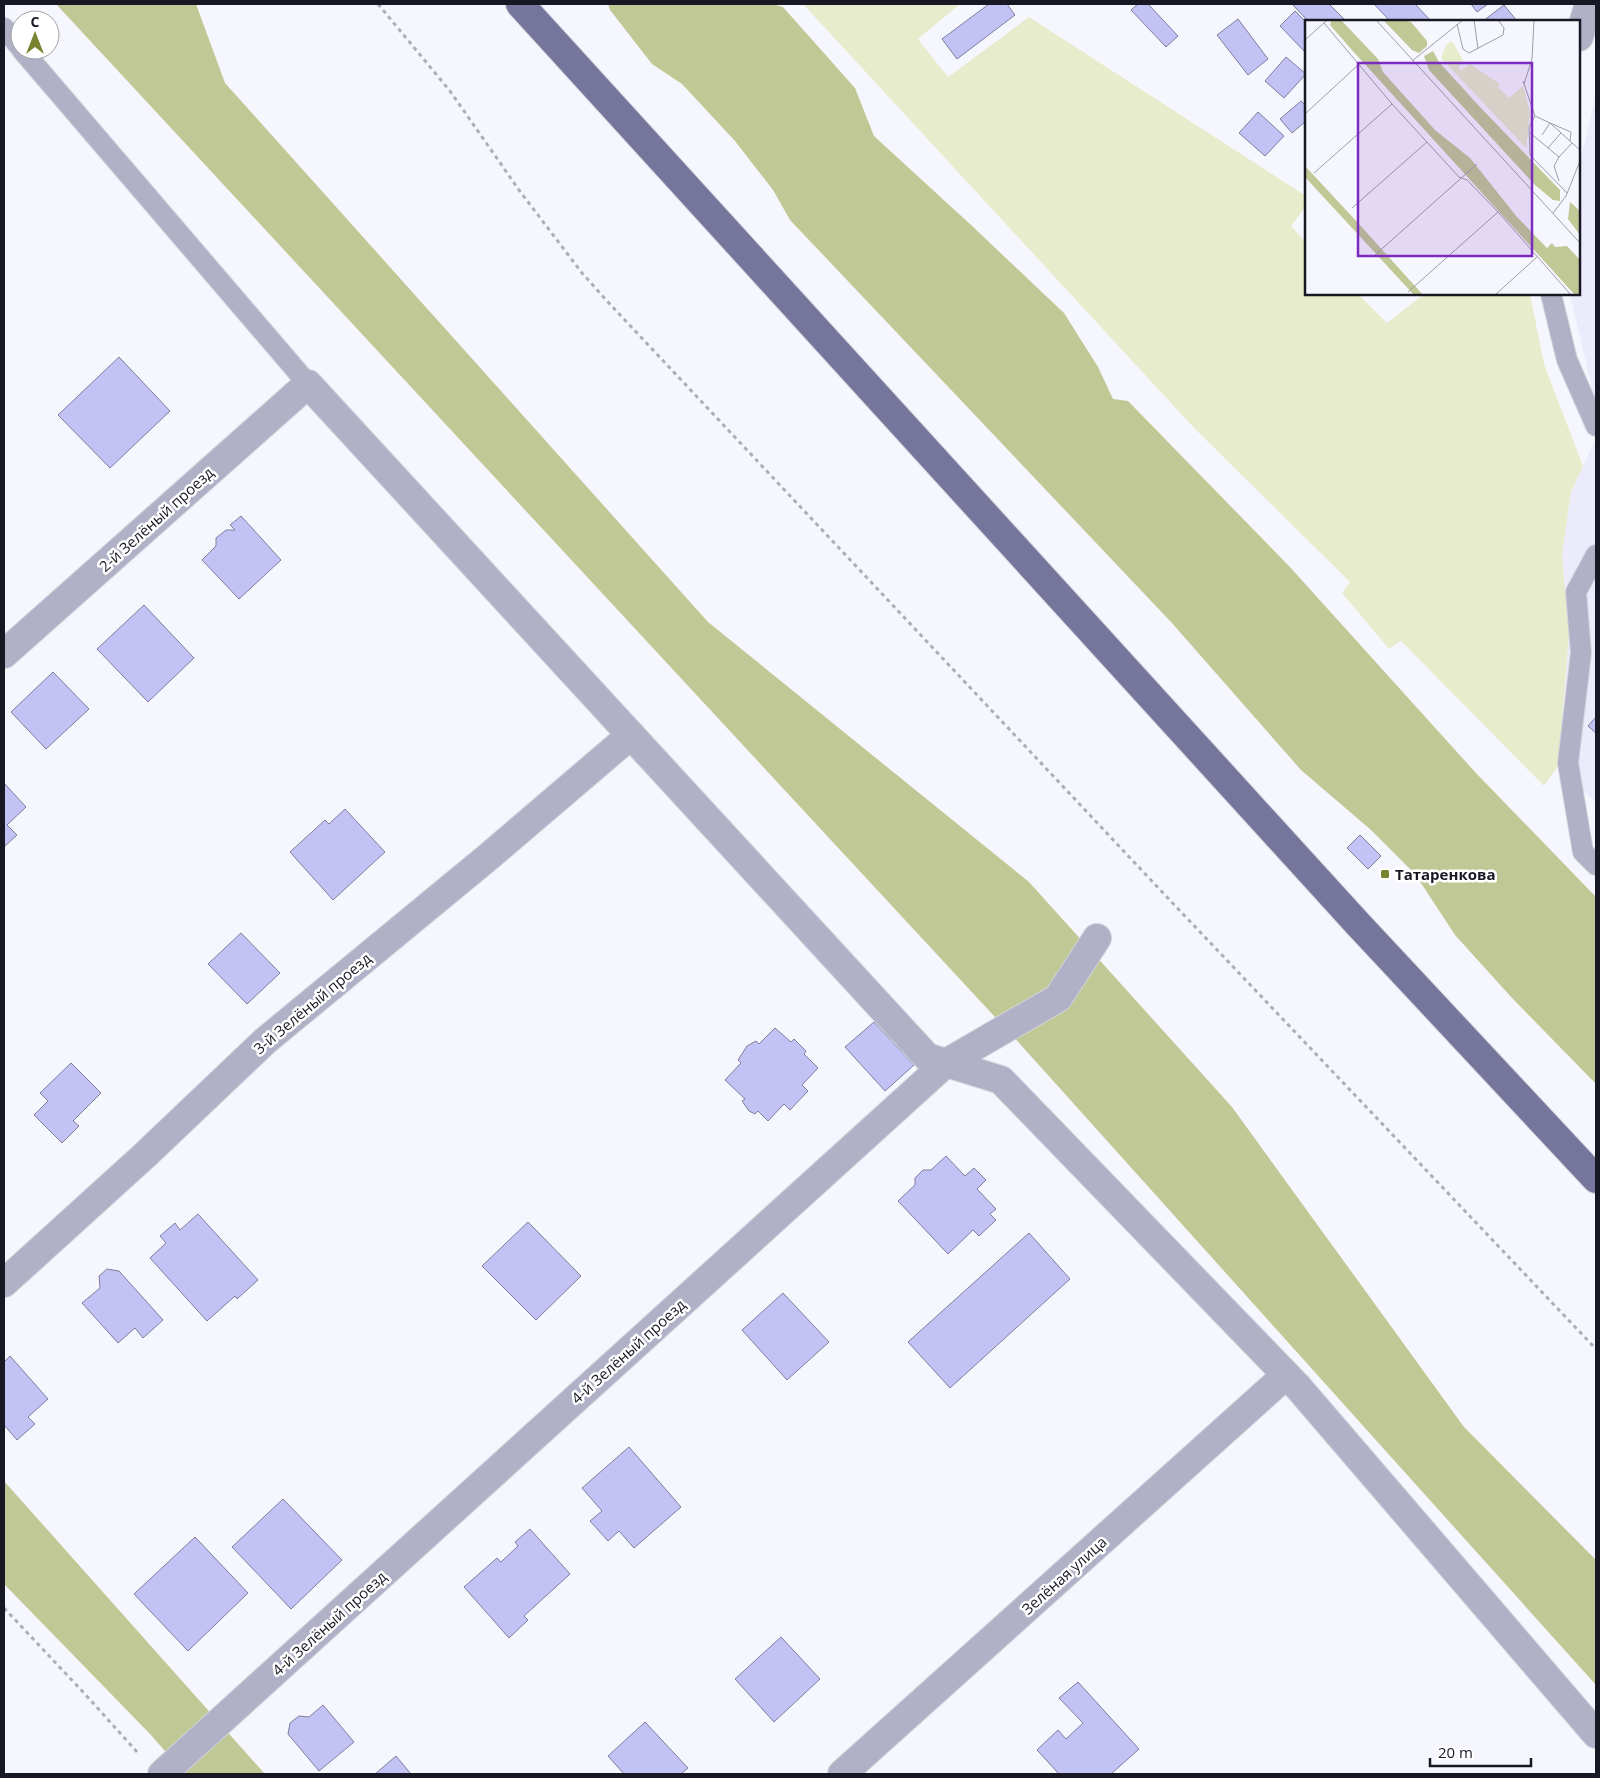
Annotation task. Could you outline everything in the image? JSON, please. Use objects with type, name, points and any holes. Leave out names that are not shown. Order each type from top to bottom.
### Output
[{"type":"main road","points":[[520,4],[1336,901],[1596,1179]]},
{"type":"street","points":[[1580,34],[1589,4]]},
{"type":"street","points":[[308,384],[927,1058],[1002,1080],[1286,1375],[1596,1734]]},
{"type":"street","name":"2-й Зелёный проезд","points":[[4,654],[308,384]]},
{"type":"street","name":"3-й Зелёный проезд","points":[[4,1283],[144,1156],[265,1040],[487,858],[631,736]]},
{"type":"street","name":"4-й Зелёный проезд","points":[[153,1767],[946,1063],[1058,998],[1097,938]]},
{"type":"street","name":"Зелёная улица","points":[[842,1774],[1286,1375]]},
{"type":"lane","points":[[30,60],[308,384]]},
{"type":"lane","points":[[1551,295],[1567,360],[1596,426]]},
{"type":"lane","points":[[1596,555],[1576,592],[1588,659],[1568,762],[1583,852],[1596,865]]},
{"type":"path","points":[[378,4],[450,91],[519,190],[582,273],[607,301],[1157,887],[1596,1349]]},
{"type":"path","points":[[4,1608],[153,1767]]},
{"type":"shaded area","points":[[1596,95],[1596,406],[1570,295],[1580,295],[1580,162]]},
{"type":"shaded area","points":[[1596,438],[1596,803],[1558,766],[1569,635],[1562,554],[1571,492]]},
{"type":"green space","points":[[56,4],[196,4],[225,83],[708,622],[1029,882],[1232,1107],[1464,1427],[1596,1560],[1596,1685],[1020,1044]]},
{"type":"green space","points":[[608,4],[772,4],[783,7],[855,88],[874,136],[1064,313],[1098,367],[1113,399],[1128,401],[1289,566],[1475,772],[1596,897],[1596,1084],[1512,998],[1455,935],[1415,874],[1371,830],[1301,770],[1171,622],[790,220],[773,190],[735,141],[682,84],[652,64],[610,10]]},
{"type":"green space","points":[[803,4],[960,4],[918,39],[948,77],[1029,17],[1305,195],[1305,207],[1291,226],[1305,241],[1305,295],[1359,295],[1387,323],[1423,295],[1530,295],[1544,364],[1583,466],[1571,492],[1562,554],[1569,635],[1558,766],[1544,786],[1401,641],[1389,649],[1342,593],[1350,582],[1194,428]]},
{"type":"green space","points":[[4,1481],[265,1774],[185,1774],[150,1734],[4,1584]]},
{"type":"building","points":[[989,4],[1007,4],[1015,15],[957,59],[942,39]]},
{"type":"building","points":[[1138,4],[1148,4],[1178,36],[1166,47],[1131,10]]},
{"type":"building","points":[[1292,4],[1329,4],[1345,20],[1307,20]]},
{"type":"building","points":[[1374,4],[1415,4],[1430,20],[1389,20]]},
{"type":"building","points":[[1471,4],[1488,4],[1477,12]]},
{"type":"building","points":[[1504,5],[1516,20],[1484,20]]},
{"type":"building","points":[[1295,11],[1305,21],[1305,52],[1280,26]]},
{"type":"building","points":[[1238,19],[1268,59],[1248,75],[1217,35]]},
{"type":"building","points":[[1286,57],[1305,73],[1284,98],[1265,81]]},
{"type":"building","points":[[1301,101],[1305,105],[1305,122],[1292,133],[1280,119]]},
{"type":"building","points":[[1258,112],[1284,136],[1265,156],[1239,133]]},
{"type":"building","points":[[119,357],[170,411],[110,468],[58,415]]},
{"type":"building","points":[[241,516],[281,560],[239,599],[202,560],[216,546],[216,538],[226,530],[235,530],[230,525]]},
{"type":"building","points":[[144,605],[194,658],[148,702],[97,649]]},
{"type":"building","points":[[53,672],[89,709],[46,749],[11,712]]},
{"type":"building","points":[[1596,717],[1596,733],[1588,726]]},
{"type":"building","points":[[4,783],[26,807],[7,825],[17,835],[4,847]]},
{"type":"building","points":[[345,809],[385,852],[333,900],[290,852],[325,820],[329,824]]},
{"type":"building","points":[[1360,835],[1381,856],[1368,869],[1347,848]]},
{"type":"building","points":[[241,933],[280,973],[247,1004],[208,964]]},
{"type":"building","points":[[874,1022],[914,1065],[885,1091],[845,1047]]},
{"type":"building","points":[[775,1028],[791,1042],[794,1039],[806,1051],[804,1054],[818,1068],[802,1085],[808,1091],[790,1110],[784,1104],[768,1121],[758,1111],[755,1114],[749,1111],[742,1101],[745,1099],[725,1080],[741,1063],[738,1060],[747,1046],[756,1041],[759,1044]]},
{"type":"building","points":[[71,1063],[101,1093],[73,1121],[79,1126],[62,1143],[34,1115],[48,1101],[40,1093]]},
{"type":"building","points":[[946,1156],[965,1176],[974,1168],[986,1180],[977,1189],[996,1209],[990,1214],[996,1220],[979,1236],[973,1230],[948,1254],[898,1201],[915,1185],[915,1178],[923,1170],[931,1170]]},
{"type":"building","points":[[198,1214],[258,1280],[237,1299],[235,1296],[207,1321],[150,1258],[166,1243],[160,1236],[175,1223],[180,1230]]},
{"type":"building","points":[[528,1222],[581,1276],[536,1320],[482,1266]]},
{"type":"building","points":[[1029,1233],[1070,1279],[950,1388],[908,1342]]},
{"type":"building","points":[[107,1269],[119,1271],[163,1320],[143,1338],[135,1328],[118,1343],[82,1303],[100,1288],[99,1276]]},
{"type":"building","points":[[783,1293],[829,1342],[787,1380],[742,1330]]},
{"type":"building","points":[[10,1356],[48,1399],[28,1417],[35,1424],[17,1440],[4,1425],[4,1362]]},
{"type":"building","points":[[629,1447],[681,1507],[634,1548],[619,1531],[608,1541],[590,1521],[602,1511],[582,1488]]},
{"type":"building","points":[[283,1499],[342,1560],[291,1609],[232,1547]]},
{"type":"building","points":[[530,1529],[570,1574],[524,1616],[528,1620],[509,1638],[464,1587],[497,1558],[501,1562],[518,1546],[515,1542]]},
{"type":"building","points":[[195,1537],[248,1593],[188,1651],[134,1594]]},
{"type":"building","points":[[781,1637],[820,1679],[774,1722],[735,1679]]},
{"type":"building","points":[[1078,1682],[1139,1749],[1111,1774],[1059,1774],[1037,1750],[1058,1730],[1066,1739],[1083,1723],[1059,1698]]},
{"type":"building","points":[[323,1705],[354,1742],[319,1771],[288,1734],[290,1723],[299,1716],[309,1717]]},
{"type":"building","points":[[645,1722],[688,1768],[681,1774],[624,1774],[608,1756]]},
{"type":"building","points":[[396,1756],[411,1774],[375,1774]]},
{"type":"place","name":"Татаренкова","points":[[1385,874]]}]
